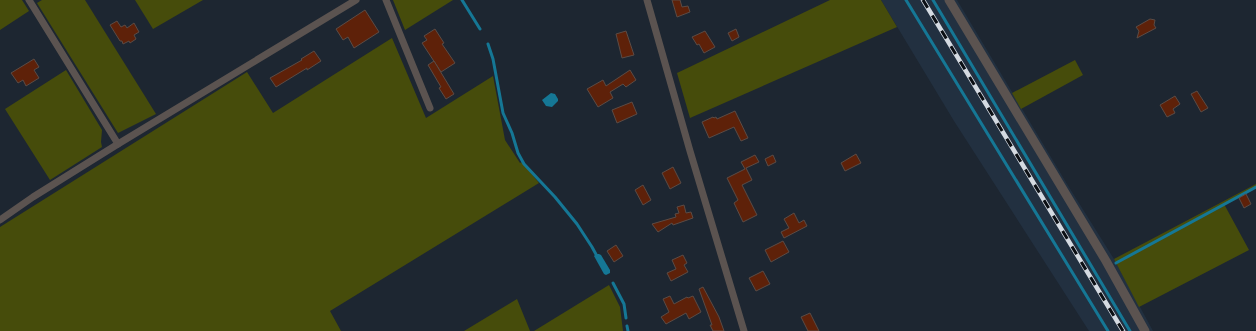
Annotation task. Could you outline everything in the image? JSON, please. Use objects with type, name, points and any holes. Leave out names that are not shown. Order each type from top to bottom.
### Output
[{"type":"street","points":[[29,0],[118,144]]},
{"type":"street","points":[[0,220],[33,197],[118,144],[356,0]]},
{"type":"street","points":[[386,0],[430,108]]},
{"type":"street","points":[[647,0],[744,331]]},
{"type":"street","points":[[949,0],[1106,261],[1145,331]]},
{"type":"shaded area","points":[[881,0],[957,0],[1067,184],[1114,259],[1153,331],[1089,331],[954,121]]},
{"type":"green space","points":[[0,0],[22,0],[29,11],[0,30]]},
{"type":"green space","points":[[42,0],[85,0],[156,114],[118,133],[37,3]]},
{"type":"green space","points":[[135,0],[203,0],[153,29]]},
{"type":"green space","points":[[393,0],[453,0],[405,30]]},
{"type":"green space","points":[[830,0],[881,0],[897,27],[690,118],[677,73]]},
{"type":"green space","points":[[392,38],[426,118],[493,76],[505,140],[520,163],[522,162],[539,183],[330,311],[341,331],[0,331],[0,227],[247,72],[273,113]]},
{"type":"green space","points":[[1075,60],[1083,75],[1021,109],[1012,93]]},
{"type":"green space","points":[[66,70],[102,130],[102,147],[50,180],[5,109]]},
{"type":"green space","points":[[1256,184],[1256,187],[1224,204],[1249,250],[1139,307],[1114,259]]},
{"type":"green space","points":[[609,285],[620,307],[623,331],[534,331]]},
{"type":"green space","points":[[517,299],[530,331],[464,331]]},
{"type":"water","points":[[551,93],[555,94],[558,99],[552,107],[546,106],[542,100]]},
{"type":"water","points":[[596,254],[601,255],[610,270],[610,273],[606,275],[604,274],[594,256]]},
{"type":"building","points":[[672,0],[680,0],[682,7],[688,6],[690,12],[677,17]]},
{"type":"building","points":[[365,10],[379,32],[354,48],[348,37],[343,40],[336,29]]},
{"type":"building","points":[[1150,19],[1155,20],[1154,25],[1156,28],[1137,38],[1139,31],[1136,27]]},
{"type":"building","points":[[117,21],[121,27],[125,25],[127,28],[134,23],[139,32],[134,35],[136,39],[130,43],[129,41],[123,44],[110,25]]},
{"type":"building","points":[[435,29],[444,43],[442,44],[455,63],[441,72],[422,43],[427,40],[424,36]]},
{"type":"building","points":[[736,29],[739,37],[732,41],[728,33]]},
{"type":"building","points":[[626,31],[634,55],[622,58],[616,34]]},
{"type":"building","points":[[705,31],[715,47],[704,53],[699,44],[697,45],[692,37]]},
{"type":"building","points":[[314,51],[321,61],[276,87],[270,78],[302,60],[301,59]]},
{"type":"building","points":[[34,59],[39,67],[34,70],[39,78],[26,86],[23,80],[18,83],[11,73]]},
{"type":"building","points":[[434,61],[454,94],[446,99],[428,65]]},
{"type":"building","points":[[630,70],[636,80],[626,87],[623,84],[610,92],[613,98],[598,107],[587,89],[603,80],[606,86]]},
{"type":"building","points":[[1197,91],[1208,108],[1201,112],[1191,94]]},
{"type":"building","points":[[1175,96],[1180,104],[1173,109],[1175,113],[1167,117],[1160,105]]},
{"type":"building","points":[[632,102],[637,114],[617,123],[612,110]]},
{"type":"building","points":[[735,111],[748,138],[741,141],[734,127],[709,138],[702,122],[713,117],[716,117],[717,119]]},
{"type":"building","points":[[856,154],[861,163],[845,171],[841,163]]},
{"type":"building","points":[[755,155],[759,162],[746,168],[752,180],[742,185],[757,215],[743,222],[734,203],[738,200],[727,178],[745,169],[741,162]]},
{"type":"building","points":[[773,155],[776,162],[768,166],[765,159]]},
{"type":"building","points":[[673,167],[681,183],[670,189],[662,173]]},
{"type":"building","points":[[643,185],[651,200],[643,205],[635,190]]},
{"type":"building","points":[[1246,194],[1251,204],[1244,208],[1239,198]]},
{"type":"building","points":[[684,205],[686,213],[691,212],[693,218],[673,225],[672,223],[658,232],[652,224],[676,217],[675,214],[679,213],[677,207]]},
{"type":"building","points":[[794,213],[799,223],[804,220],[807,226],[784,238],[781,232],[789,228],[784,219]]},
{"type":"building","points":[[783,241],[789,252],[771,262],[765,250]]},
{"type":"building","points":[[616,245],[623,256],[614,262],[607,251]]},
{"type":"building","points":[[683,255],[687,263],[684,265],[688,272],[671,281],[667,273],[676,269],[672,260]]},
{"type":"building","points":[[763,271],[770,284],[756,291],[749,278]]},
{"type":"building","points":[[703,287],[719,317],[724,331],[713,331],[710,325],[712,325],[699,289]]},
{"type":"building","points":[[670,296],[674,304],[687,297],[693,296],[701,312],[689,319],[686,313],[666,324],[661,317],[669,312],[663,299]]},
{"type":"building","points":[[810,313],[819,331],[808,331],[801,317]]},
{"type":"waterway","points":[[462,0],[480,29]]},
{"type":"waterway","points":[[906,0],[1108,331]]},
{"type":"waterway","points":[[933,0],[1130,331]]},
{"type":"waterway","points":[[488,44],[493,59],[503,113],[512,133],[518,153],[524,164],[555,197],[577,224],[598,258]]},
{"type":"waterway","points":[[1116,263],[1256,187]]},
{"type":"waterway","points":[[613,283],[624,304],[626,318]]},
{"type":"waterway","points":[[627,326],[628,331]]},
{"type":"railway","points":[[923,0],[1123,331]]}]
